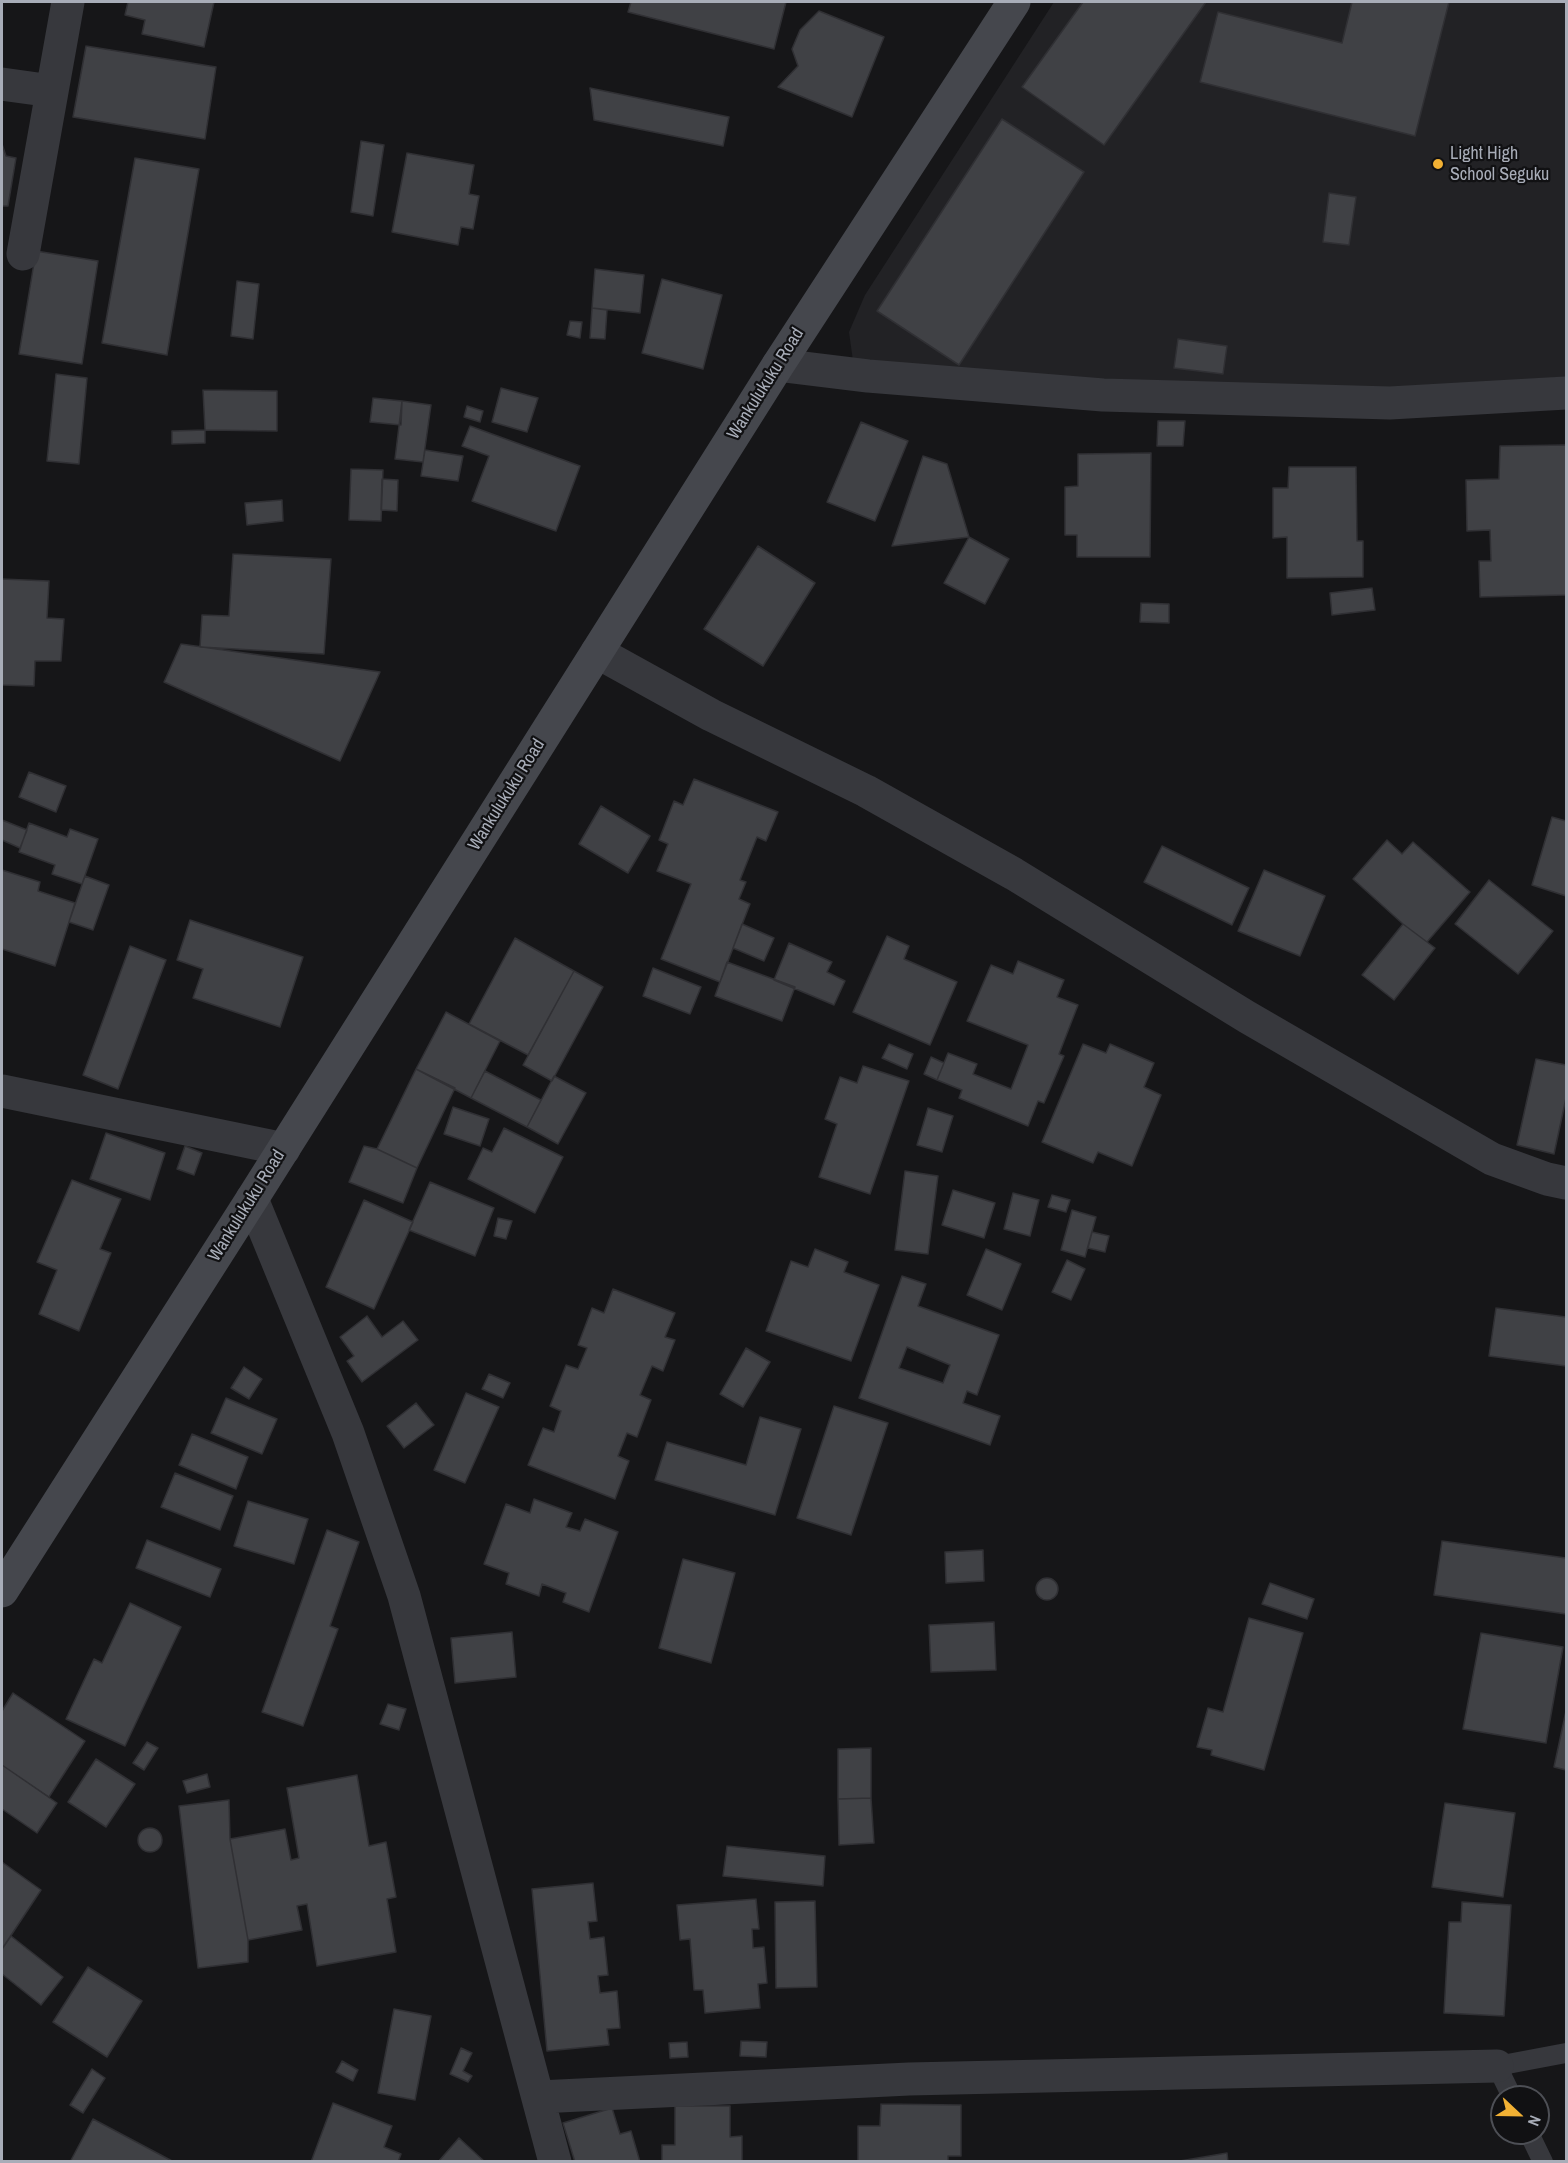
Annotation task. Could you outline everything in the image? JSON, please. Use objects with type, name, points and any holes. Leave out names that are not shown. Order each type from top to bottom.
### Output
[{"type":"main road","name":"Wankulukuku Road","points":[[2,1591],[284,1149],[778,365],[1014,2]]},
{"type":"street","points":[[23,254],[68,2]]},
{"type":"street","points":[[2,84],[52,91]]},
{"type":"street","points":[[778,365],[868,376],[1102,395],[1390,403],[1566,393]]},
{"type":"street","points":[[597,652],[711,715],[866,791],[1004,868],[1247,1017],[1492,1159],[1547,1179],[1566,1182]]},
{"type":"street","points":[[2,1091],[284,1149]]},
{"type":"street","points":[[252,1199],[348,1432],[404,1596],[555,2162]]},
{"type":"street","points":[[539,2097],[744,2085],[909,2079],[1497,2066]]},
{"type":"lane","points":[[1506,2085],[1497,2066],[1566,2053]]},
{"type":"lane","points":[[1535,2145],[1543,2162]]},
{"type":"shaded area","points":[[1054,2],[1566,2],[1566,377],[1398,389],[1148,391],[853,361],[849,332],[865,295]]},
{"type":"building","points":[[128,2],[214,2],[204,47],[142,34],[145,20],[125,15]]},
{"type":"building","points":[[631,2],[786,2],[774,49],[628,12]]},
{"type":"building","points":[[1083,2],[1206,2],[1104,145],[1022,87]]},
{"type":"building","points":[[1352,2],[1449,2],[1415,136],[1200,82],[1218,12],[1342,43]]},
{"type":"building","points":[[819,11],[884,37],[852,117],[778,87],[798,66],[792,49],[800,30]]},
{"type":"building","points":[[86,46],[216,67],[205,139],[73,117]]},
{"type":"building","points":[[590,88],[729,117],[723,146],[594,120]]},
{"type":"building","points":[[1002,119],[1084,172],[959,365],[877,311]]},
{"type":"building","points":[[361,141],[384,145],[373,216],[351,212]]},
{"type":"building","points":[[2,144],[6,156],[16,158],[8,206],[2,206]]},
{"type":"building","points":[[407,153],[474,165],[469,194],[479,196],[473,229],[461,227],[458,245],[392,232]]},
{"type":"building","points":[[135,158],[199,169],[167,355],[102,343]]},
{"type":"building","points":[[1329,193],[1356,197],[1349,245],[1323,242]]},
{"type":"building","points":[[36,251],[98,261],[82,364],[19,354]]},
{"type":"building","points":[[595,269],[644,275],[640,313],[592,308]]},
{"type":"building","points":[[662,279],[722,295],[703,369],[642,353]]},
{"type":"building","points":[[237,281],[259,284],[253,339],[231,336]]},
{"type":"building","points":[[592,308],[607,310],[605,339],[590,338]]},
{"type":"building","points":[[570,321],[582,322],[580,338],[567,335]]},
{"type":"building","points":[[1178,339],[1227,346],[1223,374],[1174,368]]},
{"type":"building","points":[[56,374],[87,378],[79,464],[47,461]]},
{"type":"building","points":[[501,388],[538,398],[527,432],[492,422]]},
{"type":"building","points":[[203,390],[277,391],[277,431],[205,430]]},
{"type":"building","points":[[373,398],[402,401],[401,425],[370,422]]},
{"type":"building","points":[[402,401],[431,405],[423,462],[395,459]]},
{"type":"building","points":[[467,406],[483,411],[480,422],[464,417]]},
{"type":"building","points":[[1158,421],[1185,421],[1183,446],[1157,446]]},
{"type":"building","points":[[861,422],[908,441],[875,521],[827,502]]},
{"type":"building","points":[[470,426],[580,466],[556,531],[472,501],[489,456],[462,446]]},
{"type":"building","points":[[205,430],[205,443],[172,444],[172,431]]},
{"type":"building","points":[[1566,445],[1566,595],[1480,597],[1479,561],[1491,561],[1490,530],[1467,531],[1466,480],[1499,479],[1500,446]]},
{"type":"building","points":[[425,450],[463,456],[458,481],[421,476]]},
{"type":"building","points":[[1151,453],[1150,557],[1077,557],[1077,535],[1065,535],[1065,487],[1078,486],[1078,454]]},
{"type":"building","points":[[923,456],[947,464],[969,537],[892,546]]},
{"type":"building","points":[[1289,467],[1356,467],[1357,541],[1363,541],[1363,577],[1287,578],[1287,537],[1273,538],[1273,488],[1288,488]]},
{"type":"building","points":[[351,469],[383,470],[381,521],[349,520]]},
{"type":"building","points":[[382,479],[398,480],[397,511],[381,510]]},
{"type":"building","points":[[282,500],[283,521],[247,525],[245,503]]},
{"type":"building","points":[[969,537],[1009,559],[985,604],[944,583]]},
{"type":"building","points":[[758,546],[815,583],[763,666],[704,629]]},
{"type":"building","points":[[233,554],[331,559],[324,654],[200,647],[202,615],[229,616]]},
{"type":"building","points":[[2,579],[49,581],[47,618],[64,619],[61,661],[35,661],[34,686],[2,685]]},
{"type":"building","points":[[1372,588],[1375,610],[1332,615],[1330,593]]},
{"type":"building","points":[[1141,603],[1169,604],[1169,623],[1140,622]]},
{"type":"building","points":[[181,644],[380,672],[340,761],[164,682]]},
{"type":"building","points":[[29,772],[66,786],[56,812],[19,797]]},
{"type":"building","points":[[694,779],[778,812],[766,841],[757,837],[740,880],[746,882],[739,899],[750,904],[720,982],[661,959],[691,884],[657,871],[668,844],[659,840],[674,801],[683,805]]},
{"type":"building","points":[[601,806],[650,836],[628,873],[579,844]]},
{"type":"building","points":[[1552,817],[1566,821],[1566,896],[1532,885]]},
{"type":"building","points":[[2,820],[27,830],[20,848],[2,840]]},
{"type":"building","points":[[29,823],[67,837],[70,829],[98,839],[82,884],[52,874],[55,865],[19,852]]},
{"type":"building","points":[[1387,840],[1402,854],[1413,842],[1470,892],[1427,942],[1403,924],[1353,879]]},
{"type":"building","points":[[1162,846],[1249,888],[1232,925],[1144,882]]},
{"type":"building","points":[[2,870],[40,882],[38,891],[75,903],[55,966],[2,949]]},
{"type":"building","points":[[1264,870],[1325,896],[1300,956],[1238,931]]},
{"type":"building","points":[[85,876],[109,885],[93,930],[69,922]]},
{"type":"building","points":[[1489,880],[1553,931],[1518,974],[1455,924]]},
{"type":"building","points":[[190,920],[303,957],[280,1027],[193,998],[203,969],[177,960]]},
{"type":"building","points":[[742,924],[774,938],[764,961],[733,948]]},
{"type":"building","points":[[1403,924],[1435,948],[1394,1000],[1362,975]]},
{"type":"building","points":[[887,936],[909,946],[904,959],[957,982],[930,1045],[853,1012]]},
{"type":"building","points":[[515,938],[574,971],[528,1055],[469,1024]]},
{"type":"building","points":[[789,943],[832,962],[827,972],[845,981],[834,1005],[774,980]]},
{"type":"building","points":[[130,946],[166,960],[118,1089],[83,1075]]},
{"type":"building","points":[[1018,961],[1064,980],[1057,997],[1078,1005],[1059,1054],[1064,1056],[1044,1103],[1038,1101],[1028,1126],[959,1098],[962,1090],[937,1080],[948,1053],[977,1064],[973,1074],[1011,1089],[1028,1045],[967,1021],[991,965],[1013,974]]},
{"type":"building","points":[[727,962],[795,987],[782,1021],[715,996]]},
{"type":"building","points":[[653,968],[701,987],[690,1014],[643,996]]},
{"type":"building","points":[[574,971],[603,987],[552,1081],[523,1065]]},
{"type":"building","points":[[446,1012],[500,1041],[471,1098],[416,1069]]},
{"type":"building","points":[[889,1044],[913,1054],[907,1069],[882,1058]]},
{"type":"building","points":[[1083,1044],[1106,1053],[1110,1044],[1154,1063],[1144,1087],[1161,1095],[1132,1166],[1098,1152],[1093,1163],[1042,1142]]},
{"type":"building","points":[[931,1057],[944,1063],[937,1080],[924,1074]]},
{"type":"building","points":[[1536,1059],[1566,1065],[1566,1098],[1554,1154],[1517,1145]]},
{"type":"building","points":[[863,1066],[909,1081],[870,1194],[819,1177],[837,1124],[825,1119],[840,1077],[857,1083]]},
{"type":"building","points":[[416,1069],[455,1088],[417,1168],[377,1149]]},
{"type":"building","points":[[485,1071],[541,1100],[527,1127],[471,1098]]},
{"type":"building","points":[[554,1076],[586,1093],[558,1144],[527,1127]]},
{"type":"building","points":[[453,1107],[489,1119],[480,1146],[444,1134]]},
{"type":"building","points":[[928,1108],[953,1116],[942,1152],[917,1145]]},
{"type":"building","points":[[504,1128],[563,1157],[535,1213],[468,1179],[483,1148],[492,1152]]},
{"type":"building","points":[[106,1133],[165,1153],[150,1200],[90,1179]]},
{"type":"building","points":[[185,1146],[202,1153],[194,1175],[177,1169]]},
{"type":"building","points":[[364,1146],[377,1149],[417,1168],[403,1203],[349,1182]]},
{"type":"building","points":[[905,1171],[938,1176],[928,1254],[895,1250]]},
{"type":"building","points":[[72,1180],[121,1199],[100,1249],[111,1253],[79,1331],[39,1314],[57,1270],[37,1262]]},
{"type":"building","points":[[430,1182],[494,1208],[475,1256],[409,1230]]},
{"type":"building","points":[[953,1190],[995,1203],[984,1238],[942,1225]]},
{"type":"building","points":[[1013,1193],[1039,1200],[1030,1236],[1004,1229]]},
{"type":"building","points":[[1052,1195],[1070,1200],[1066,1212],[1048,1207]]},
{"type":"building","points":[[364,1200],[413,1222],[374,1309],[326,1287]]},
{"type":"building","points":[[1072,1210],[1096,1217],[1085,1257],[1061,1250]]},
{"type":"building","points":[[498,1218],[512,1221],[506,1239],[494,1236]]},
{"type":"building","points":[[1092,1232],[1109,1236],[1105,1252],[1088,1248]]},
{"type":"building","points":[[815,1249],[848,1262],[844,1272],[879,1285],[851,1361],[766,1331],[791,1261],[808,1267]]},
{"type":"building","points":[[986,1249],[1021,1264],[1002,1310],[967,1295]]},
{"type":"building","points":[[1067,1260],[1085,1269],[1071,1300],[1052,1292]]},
{"type":"building","points":[[902,1276],[926,1284],[918,1306],[999,1335],[977,1395],[967,1391],[963,1403],[1000,1416],[990,1445],[859,1398]],"holes":[[[907,1347],[950,1365],[943,1383],[899,1368]]]},
{"type":"building","points":[[613,1289],[675,1313],[665,1337],[675,1340],[663,1371],[652,1366],[640,1395],[651,1400],[637,1437],[627,1433],[618,1456],[629,1461],[615,1499],[528,1465],[543,1428],[554,1432],[561,1411],[550,1406],[566,1365],[578,1369],[587,1348],[578,1345],[592,1308],[604,1313]]},
{"type":"building","points":[[1496,1308],[1566,1317],[1566,1366],[1489,1356]]},
{"type":"building","points":[[367,1316],[382,1337],[403,1321],[418,1340],[362,1382],[347,1361],[354,1356],[340,1337]]},
{"type":"building","points":[[746,1348],[770,1362],[743,1407],[720,1394]]},
{"type":"building","points":[[244,1367],[262,1379],[249,1399],[231,1388]]},
{"type":"building","points":[[489,1374],[510,1383],[503,1398],[482,1389]]},
{"type":"building","points":[[466,1393],[499,1407],[465,1483],[434,1470]]},
{"type":"building","points":[[226,1398],[277,1419],[262,1454],[211,1433]]},
{"type":"building","points":[[416,1403],[434,1425],[404,1448],[387,1426]]},
{"type":"building","points":[[834,1406],[888,1423],[851,1535],[797,1518]]},
{"type":"building","points":[[760,1417],[801,1429],[775,1515],[655,1480],[667,1442],[746,1465]]},
{"type":"building","points":[[192,1434],[248,1457],[236,1489],[179,1465]]},
{"type":"building","points":[[175,1473],[233,1496],[220,1530],[161,1507]]},
{"type":"building","points":[[534,1499],[572,1513],[566,1527],[580,1531],[585,1519],[618,1532],[589,1612],[563,1602],[566,1593],[542,1584],[539,1596],[506,1584],[509,1573],[484,1564],[506,1504],[530,1513]]},
{"type":"building","points":[[248,1501],[308,1519],[294,1564],[234,1546]]},
{"type":"building","points":[[327,1530],[359,1542],[330,1626],[338,1629],[303,1726],[262,1712]]},
{"type":"building","points":[[147,1540],[221,1569],[210,1597],[136,1568]]},
{"type":"building","points":[[1442,1541],[1566,1558],[1566,1614],[1434,1595]]},
{"type":"building","points":[[983,1550],[984,1581],[946,1583],[945,1552]]},
{"type":"building","points":[[683,1559],[735,1573],[711,1663],[659,1648]]},
{"type":"building","points":[[1047,1578],[1055,1581],[1058,1589],[1055,1597],[1047,1600],[1039,1597],[1036,1589],[1039,1581]]},
{"type":"building","points":[[1270,1583],[1314,1599],[1307,1619],[1262,1604]]},
{"type":"building","points":[[130,1603],[181,1627],[125,1746],[66,1719],[94,1659],[102,1663]]},
{"type":"building","points":[[1249,1618],[1303,1633],[1264,1770],[1211,1755],[1212,1750],[1197,1747],[1208,1708],[1223,1712]]},
{"type":"building","points":[[994,1622],[996,1670],[931,1672],[929,1625]]},
{"type":"building","points":[[512,1632],[516,1677],[455,1683],[451,1638]]},
{"type":"building","points":[[1481,1633],[1563,1647],[1546,1743],[1463,1729]]},
{"type":"building","points":[[13,1693],[85,1741],[49,1797],[2,1765],[2,1711]]},
{"type":"building","points":[[388,1704],[406,1709],[399,1730],[380,1724]]},
{"type":"building","points":[[1566,1711],[1566,1770],[1554,1767]]},
{"type":"building","points":[[147,1742],[158,1748],[144,1770],[133,1763]]},
{"type":"building","points":[[871,1748],[871,1798],[838,1799],[838,1749]]},
{"type":"building","points":[[96,1759],[135,1784],[106,1827],[68,1802]]},
{"type":"building","points":[[2,1765],[57,1803],[37,1833],[2,1809]]},
{"type":"building","points":[[207,1774],[210,1787],[187,1793],[183,1781]]},
{"type":"building","points":[[357,1775],[369,1846],[386,1842],[396,1897],[387,1899],[396,1952],[317,1966],[307,1904],[297,1906],[302,1930],[248,1940],[230,1839],[285,1829],[291,1860],[299,1858],[287,1788]]},
{"type":"building","points":[[871,1798],[874,1843],[839,1845],[838,1799]]},
{"type":"building","points":[[229,1800],[230,1839],[248,1940],[248,1962],[198,1968],[179,1806]]},
{"type":"building","points":[[1445,1803],[1515,1813],[1503,1897],[1432,1887]]},
{"type":"building","points":[[145,1828],[155,1828],[162,1835],[162,1845],[155,1852],[145,1852],[138,1845],[138,1835]]},
{"type":"building","points":[[727,1846],[825,1856],[823,1886],[723,1876]]},
{"type":"building","points":[[2,1862],[41,1890],[2,1949]]},
{"type":"building","points":[[593,1883],[597,1921],[588,1922],[590,1939],[604,1937],[608,1975],[598,1976],[600,1993],[617,1991],[620,2028],[607,2029],[609,2045],[547,2051],[532,1889]]},
{"type":"building","points":[[756,1899],[759,1929],[752,1929],[753,1948],[764,1947],[767,1983],[758,1984],[760,2008],[705,2013],[703,1990],[694,1990],[690,1939],[680,1940],[677,1905]]},
{"type":"building","points":[[815,1901],[817,1987],[776,1988],[775,1902]]},
{"type":"building","points":[[1462,1902],[1511,1905],[1504,2016],[1444,2013],[1449,1922],[1461,1922]]},
{"type":"building","points":[[11,1936],[63,1977],[41,2005],[2,1974],[2,1949]]},
{"type":"building","points":[[88,1967],[142,2001],[107,2057],[53,2022]]},
{"type":"building","points":[[394,2009],[431,2016],[415,2100],[378,2093]]},
{"type":"building","points":[[741,2041],[767,2042],[766,2057],[740,2056]]},
{"type":"building","points":[[687,2042],[688,2057],[670,2058],[669,2043]]},
{"type":"building","points":[[461,2048],[472,2053],[463,2071],[472,2076],[468,2082],[450,2074]]},
{"type":"building","points":[[342,2061],[358,2070],[353,2081],[336,2072]]},
{"type":"building","points":[[92,2069],[105,2078],[83,2113],[70,2105]]},
{"type":"building","points":[[333,2103],[392,2126],[384,2147],[401,2154],[398,2162],[311,2162]]},
{"type":"building","points":[[881,2104],[961,2105],[961,2156],[948,2156],[948,2162],[858,2162],[858,2126],[880,2126]]},
{"type":"building","points":[[675,2106],[730,2106],[730,2137],[742,2136],[742,2162],[662,2162],[662,2145],[675,2145]]},
{"type":"building","points":[[612,2108],[620,2134],[631,2131],[640,2162],[575,2162],[563,2123]]},
{"type":"building","points":[[93,2119],[174,2162],[70,2162]]},
{"type":"building","points":[[459,2138],[485,2162],[438,2162]]},
{"type":"building","points":[[1227,2153],[1228,2162],[1174,2162]]},
{"type":"place","name":"Light High School Seguku","points":[[1438,164]]}]
